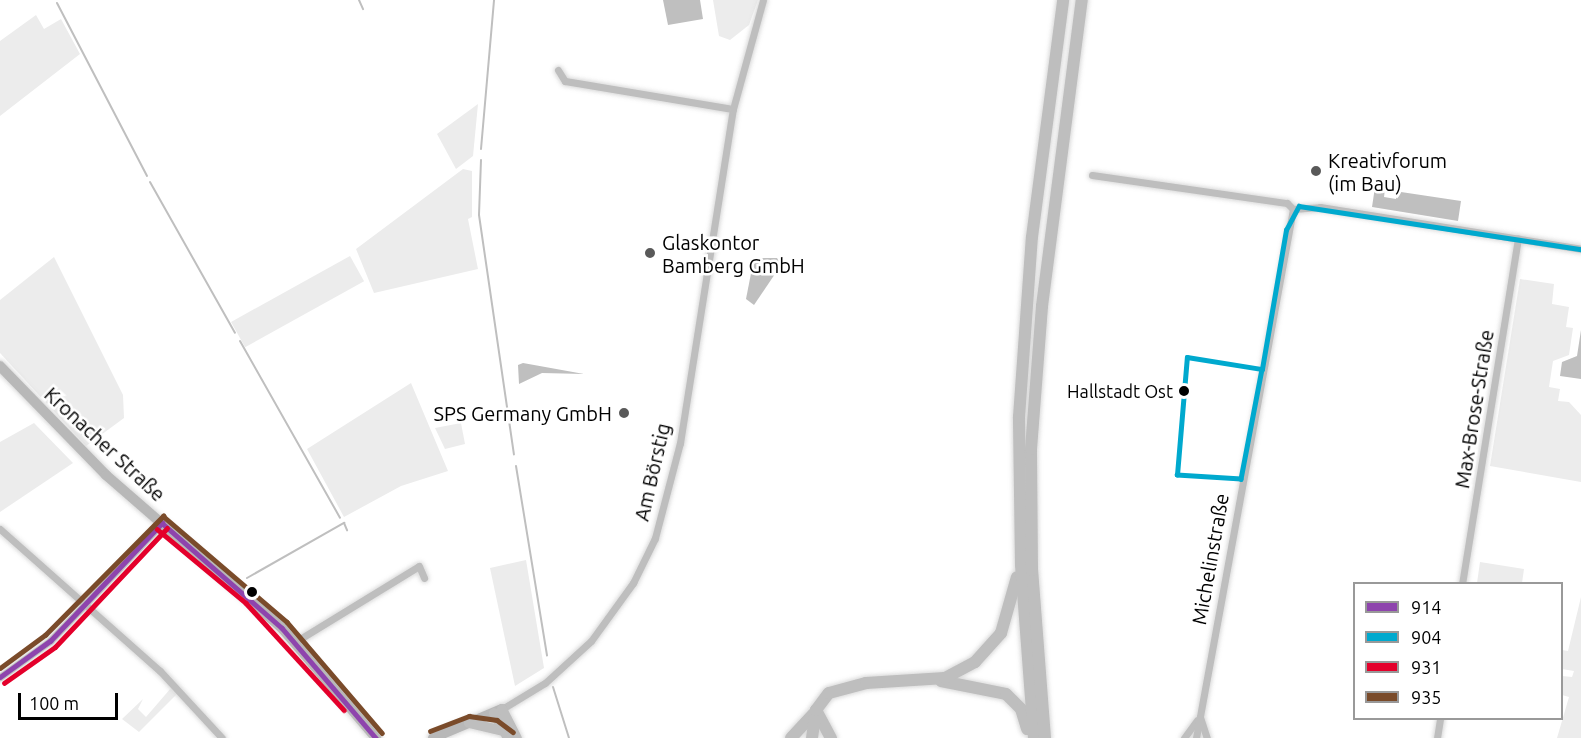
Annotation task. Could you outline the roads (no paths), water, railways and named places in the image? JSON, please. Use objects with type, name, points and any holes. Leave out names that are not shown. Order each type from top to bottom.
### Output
[{"type":"highway","points":[[1034,738],[1020,564],[1026,307],[1063,0]]},
{"type":"highway","points":[[1045,738],[1033,580],[1031,448],[1042,306],[1082,0]]},
{"type":"highway","points":[[791,738],[823,699],[844,687],[925,680],[968,668],[996,642],[1020,564]]},
{"type":"highway","points":[[925,680],[1006,694],[1021,709],[1028,738]]},
{"type":"highway","points":[[812,738],[816,710]]},
{"type":"highway","points":[[816,710],[831,738]]},
{"type":"main road","points":[[498,711],[506,735]]},
{"type":"main road","points":[[498,711],[517,738]]},
{"type":"main road","points":[[469,723],[506,735]]},
{"type":"street","name":"Am Börstig","points":[[433,738],[498,711],[545,683],[591,642],[633,583],[655,538],[680,443],[733,109],[763,0]]},
{"type":"street","points":[[558,70],[565,81],[733,109]]},
{"type":"street","points":[[1092,175],[1287,203],[1293,209],[1320,207],[1581,249]]},
{"type":"street","name":"Michelinstraße","points":[[1196,738],[1293,209]]},
{"type":"street","name":"Max-Brose-Straße","points":[[1462,582],[1518,239]]},
{"type":"street","name":"Kronacher Straße","points":[[0,366],[82,452],[295,642],[377,737]]},
{"type":"street","points":[[0,677],[38,653],[162,523]]},
{"type":"street","points":[[0,529],[176,686],[222,738]]},
{"type":"street","points":[[295,642],[419,566],[424,578]]},
{"type":"street","points":[[1184,738],[1200,715]]},
{"type":"street","points":[[1200,715],[1207,738]]},
{"type":"street","points":[[1437,738],[1440,720]]},
{"type":"waterway","points":[[359,0],[363,9]]},
{"type":"waterway","points":[[481,149],[494,0]]},
{"type":"waterway","points":[[57,3],[147,176]]},
{"type":"waterway","points":[[481,160],[479,215],[514,454]]},
{"type":"waterway","points":[[150,182],[235,333]]},
{"type":"waterway","points":[[240,341],[340,518]]},
{"type":"waterway","points":[[516,466],[547,655]]},
{"type":"waterway","points":[[247,578],[344,523],[347,530]]},
{"type":"waterway","points":[[553,687],[569,738]]},
{"type":"place","name":"Kreativforum (im Bau)","points":[[1316,171]]},
{"type":"place","name":"Glaskontor Bamberg GmbH","points":[[650,253]]},
{"type":"place","name":"Hallstadt Ost","points":[[1184,391]]},
{"type":"place","name":"SPS Germany GmbH","points":[[624,413]]}]
